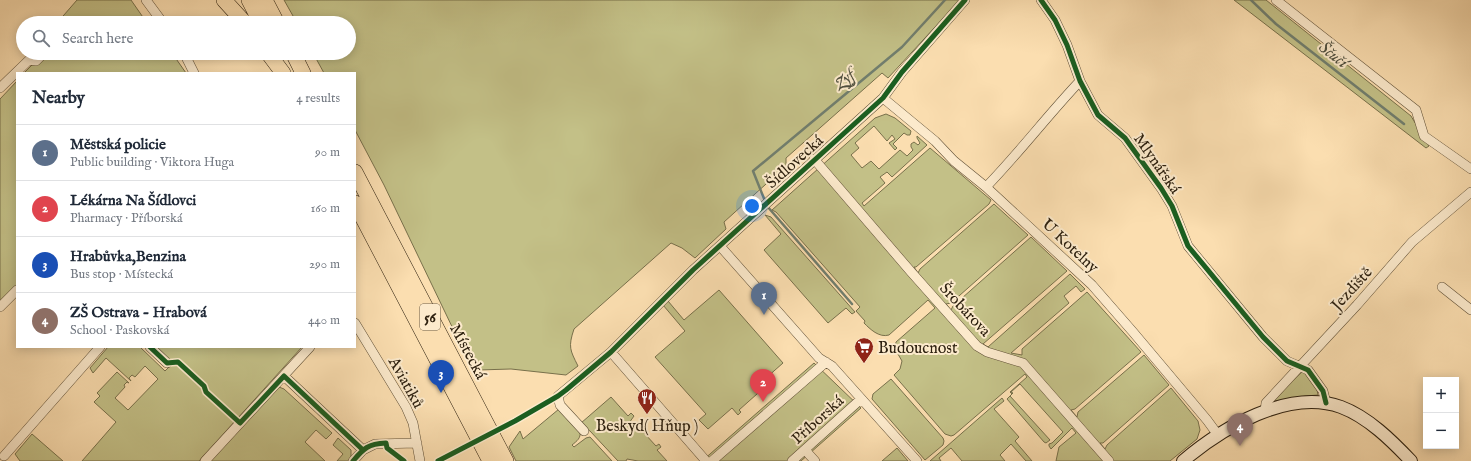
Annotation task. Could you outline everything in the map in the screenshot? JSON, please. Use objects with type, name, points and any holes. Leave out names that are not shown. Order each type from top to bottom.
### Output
[{"type":"highway","points":[[224,0],[239,16]]},
{"type":"highway","points":[[249,0],[257,16]]},
{"type":"highway","points":[[265,0],[273,16]]},
{"type":"highway","points":[[273,60],[282,72]]},
{"type":"highway","points":[[280,60],[286,72]]},
{"type":"highway","points":[[296,60],[302,72]]},
{"type":"highway","name":"Místecká","points":[[356,174],[506,461]]},
{"type":"highway","name":"Místecká","points":[[356,205],[490,461]]},
{"type":"main road","points":[[1183,461],[1218,435],[1247,419],[1266,411],[1299,403],[1312,402],[1326,403],[1342,408],[1365,420],[1387,438],[1411,461]]},
{"type":"street","points":[[146,0],[158,16]]},
{"type":"street","name":"Šídlovecká","points":[[584,431],[560,405],[558,396],[611,352],[693,270],[883,98],[902,72],[965,0]]},
{"type":"street","name":"Mlynářská","points":[[1041,0],[1055,20],[1067,45],[1080,81],[1098,115],[1125,138],[1160,188],[1172,206],[1188,246],[1263,337],[1286,361],[1308,370],[1323,391],[1326,403]]},
{"type":"street","points":[[1276,0],[1416,110],[1424,136],[1471,169]]},
{"type":"street","points":[[17,72],[29,60]]},
{"type":"street","points":[[188,60],[194,72]]},
{"type":"street","points":[[0,88],[16,73]]},
{"type":"street","points":[[986,187],[1021,150],[1048,115],[1080,81]]},
{"type":"street","name":"U Kotelny","points":[[883,98],[935,141],[954,161],[986,187],[1092,285],[1207,420],[1218,435]]},
{"type":"street","name":"Šrobárova","points":[[814,159],[977,346],[987,352],[1023,363],[1109,461]]},
{"type":"street","name":"Jezdiště","points":[[1266,411],[1266,403],[1357,305],[1412,242],[1471,192]]},
{"type":"street","points":[[720,246],[819,358],[832,366],[917,461]]},
{"type":"street","points":[[1442,287],[1469,306]]},
{"type":"street","points":[[0,307],[16,291]]},
{"type":"street","name":"Aviatiků","points":[[356,325],[406,407],[413,423],[418,443],[420,461]]},
{"type":"street","points":[[4,457],[99,348]]},
{"type":"street","points":[[151,348],[167,363]]},
{"type":"street","points":[[205,461],[309,348]]},
{"type":"street","points":[[611,352],[706,461]]},
{"type":"street","points":[[712,461],[826,362]]},
{"type":"street","points":[[284,376],[363,450]]},
{"type":"street","name":"Příborská","points":[[792,461],[861,399]]},
{"type":"street","points":[[353,461],[363,450],[375,444],[418,443]]},
{"type":"street","points":[[805,450],[815,461]]},
{"type":"shaded area","points":[[77,0],[131,0],[142,16],[63,16]]},
{"type":"shaded area","points":[[284,0],[960,0],[888,78],[882,73],[786,158],[786,166],[724,222],[726,229],[695,258],[682,248],[671,243],[574,329],[571,340],[571,348],[578,366],[566,375],[511,369],[478,370],[456,335],[384,185],[356,132],[356,72],[323,72],[317,60],[356,60],[356,16],[293,16]]},
{"type":"shaded area","points":[[1234,0],[1266,0],[1411,116],[1429,146],[1426,148]]},
{"type":"shaded area","points":[[37,60],[177,60],[185,72],[25,72]]},
{"type":"shaded area","points":[[16,82],[16,287],[0,304],[0,99]]},
{"type":"shaded area","points":[[886,114],[895,118],[911,131],[910,135],[904,133],[893,144],[897,148],[895,150],[889,143],[895,139],[892,135],[887,141],[874,126],[855,143],[859,148],[851,155],[862,168],[871,161],[879,169],[900,150],[907,156],[913,150],[911,144],[914,142],[918,145],[920,143],[917,136],[927,145],[892,177],[887,172],[880,177],[885,183],[862,203],[864,206],[930,148],[991,200],[989,204],[916,267],[914,267],[918,273],[920,269],[994,204],[1028,235],[951,303],[946,304],[951,310],[953,306],[1031,237],[1067,271],[983,344],[988,347],[1070,274],[1085,289],[1081,292],[1076,286],[1064,296],[1069,303],[1011,353],[1022,355],[1022,349],[1087,292],[1141,352],[1075,409],[1071,410],[1077,417],[1078,412],[1144,355],[1169,385],[1103,443],[1100,443],[1105,449],[1107,445],[1171,388],[1198,421],[1200,430],[1197,439],[1170,461],[1056,461],[1059,447],[1076,433],[1072,428],[1051,449],[1049,444],[1063,432],[1020,384],[1011,392],[1013,393],[1012,394],[1010,392],[1027,377],[1025,374],[954,435],[951,436],[945,434],[894,375],[900,369],[902,361],[895,349],[896,342],[935,308],[928,300],[889,335],[885,336],[878,334],[864,323],[865,321],[856,311],[860,307],[776,212],[772,210],[875,118]]},
{"type":"shaded area","points":[[765,215],[771,217],[855,312],[852,314],[846,308],[828,323],[764,250],[781,234]]},
{"type":"shaded area","points":[[719,290],[783,363],[766,378],[772,385],[768,388],[766,386],[739,410],[741,412],[738,415],[732,408],[708,429],[699,420],[706,414],[655,357],[685,331],[663,305],[668,301],[684,320]]},
{"type":"shaded area","points":[[107,348],[141,348],[165,371],[172,364],[156,348],[301,348],[199,461],[82,461],[116,422],[94,402],[100,396],[97,393],[117,372],[129,383],[127,382],[124,385],[125,387],[115,398],[128,410],[158,379],[145,366],[135,377],[132,375],[129,378],[131,381],[106,358],[93,373],[90,368]]},
{"type":"shaded area","points":[[814,363],[861,408],[801,461],[702,461]]},
{"type":"shaded area","points":[[1303,371],[1315,385],[1318,395],[1305,396],[1280,402],[1275,400],[1291,382]]},
{"type":"shaded area","points":[[891,379],[943,438],[943,445],[925,460],[872,399],[873,394]]},
{"type":"shaded area","points":[[279,387],[284,389],[332,433],[326,439],[316,430],[305,442],[325,461],[210,461]]},
{"type":"shaded area","points":[[1010,396],[1050,440],[1046,443],[1044,442],[1007,399]]},
{"type":"shaded area","points":[[611,397],[628,416],[631,413],[634,416],[629,423],[631,425],[634,422],[656,446],[659,444],[661,447],[657,450],[667,461],[638,461],[627,459],[626,461],[618,461],[590,431],[582,426],[581,423]]},
{"type":"shaded area","points":[[1002,398],[1004,401],[994,409],[1019,437],[1015,441],[1032,461],[1026,461],[1011,444],[1000,455],[1005,461],[962,461],[951,448],[939,458],[941,461],[930,461]]},
{"type":"shaded area","points":[[559,409],[580,432],[579,438],[572,445],[574,447],[586,438],[590,437],[612,461],[516,461],[509,447],[520,431],[523,439]]},
{"type":"shaded area","points":[[32,434],[63,461],[20,461],[15,454]]},
{"type":"shaded area","points":[[338,438],[351,450],[351,457],[348,461],[337,461],[343,454],[333,445]]},
{"type":"shaded area","points":[[897,448],[908,461],[882,461]]},
{"type":"waterway","name":"Zyf","points":[[765,201],[753,171],[902,47],[945,0]]},
{"type":"waterway","name":"Ščučí","points":[[1251,0],[1276,24],[1404,124]]},
{"type":"waterway","points":[[767,206],[852,304]]},
{"type":"cycle path","points":[[438,461],[515,421],[558,396],[611,352],[693,270],[883,98],[902,72],[965,0]]},
{"type":"cycle path","points":[[1041,0],[1055,20],[1067,45],[1080,81],[1098,115],[1125,138],[1161,188],[1172,206],[1188,246],[1263,337],[1287,361],[1308,370],[1323,391],[1326,403]]},
{"type":"cycle path","points":[[151,348],[167,363],[178,362],[204,386],[206,392],[240,423],[284,376],[363,450]]},
{"type":"cycle path","points":[[353,461],[367,448],[375,444],[386,443],[387,448],[404,461]]},
{"type":"place","name":"Městská policie","points":[[764,315]]},
{"type":"place","name":"Budoucnost","points":[[864,364]]},
{"type":"place","name":"Hrabůvka,Benzina","points":[[441,393]]},
{"type":"place","name":"Lékárna Na Šídlovci","points":[[763,402]]},
{"type":"place","name":"Beskyd( Hňup )","points":[[647,415]]},
{"type":"place","name":"ZŠ Ostrava - Hrabová","points":[[1240,446]]}]
